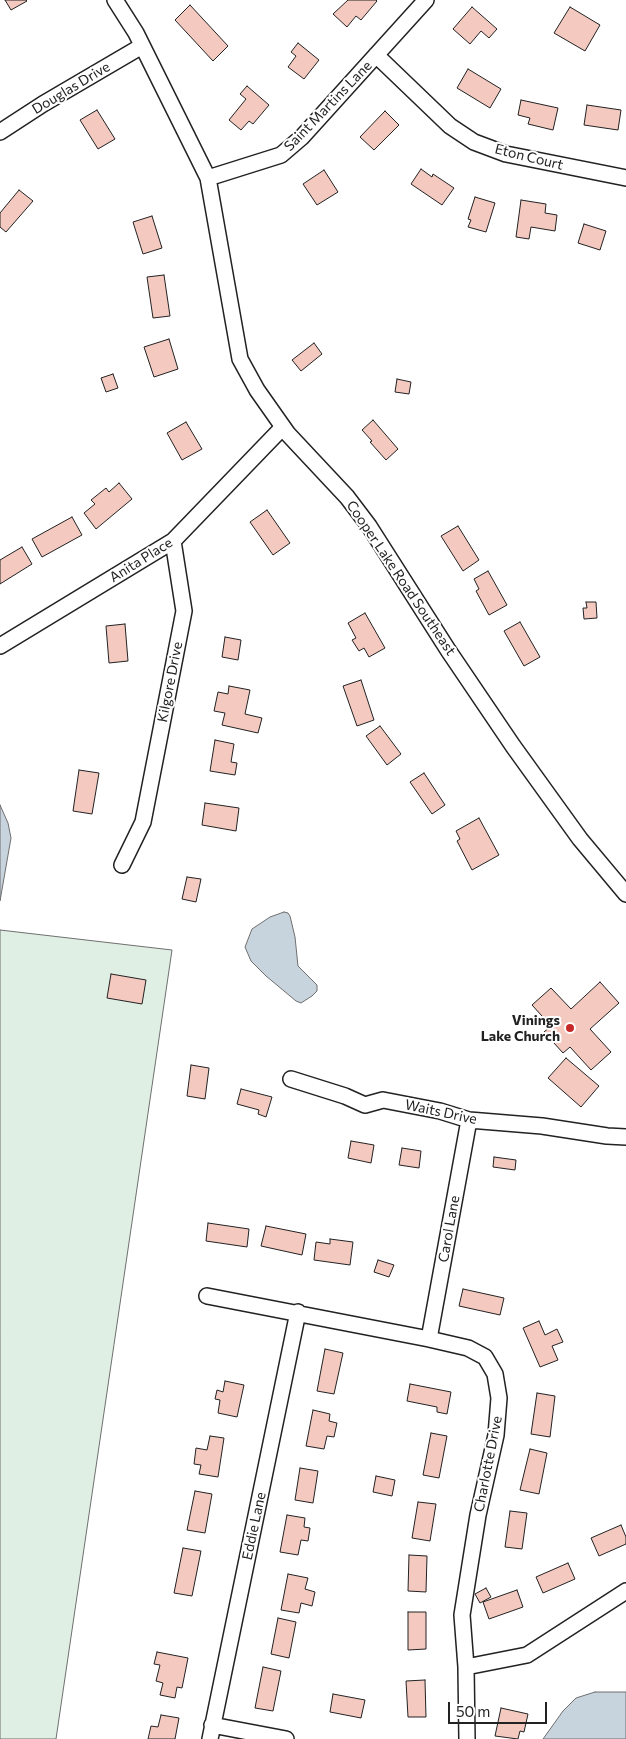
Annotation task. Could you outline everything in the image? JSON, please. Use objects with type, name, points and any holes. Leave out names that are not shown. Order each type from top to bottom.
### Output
[{"type":"street","name":"Cooper Lake Road Southeast","points":[[115,0],[142,46],[208,178],[240,358],[257,390],[283,428],[346,497],[369,526],[448,650],[513,746],[580,839],[626,894]]},
{"type":"street","name":"Saint Martins Lane","points":[[208,178],[281,155],[302,137],[426,0]]},
{"type":"street","name":"Douglas Drive","points":[[0,132],[43,104],[142,46]]},
{"type":"street","name":"Eton Court","points":[[376,55],[450,126],[474,142],[506,154],[626,178]]},
{"type":"street","name":"Anita Place","points":[[0,646],[173,541],[283,428]]},
{"type":"street","name":"Kilgore Drive","points":[[122,865],[143,822],[184,611],[173,541]]},
{"type":"street","name":"Waits Drive","points":[[291,1079],[365,1104],[383,1100],[440,1111],[469,1120],[542,1126],[626,1137]]},
{"type":"street","name":"Carol Lane","points":[[428,1338],[469,1120]]},
{"type":"street","name":"Charlotte Drive","points":[[207,1296],[298,1312],[468,1348],[485,1357],[495,1374],[500,1398],[496,1435],[478,1514],[462,1615],[466,1667],[467,1739]]},
{"type":"street","name":"Eddie Lane","points":[[211,1732],[298,1312]]},
{"type":"street","points":[[466,1667],[527,1655],[626,1592]]},
{"type":"street","points":[[211,1732],[286,1739]]},
{"type":"green space","points":[[0,930],[172,950],[56,1739],[0,1739]]},
{"type":"shaded area","points":[[0,805],[8,823],[11,838],[0,901]]},
{"type":"shaded area","points":[[284,912],[290,916],[295,937],[298,966],[317,985],[317,991],[301,1003],[266,976],[251,961],[245,947],[252,929],[270,917]]},
{"type":"shaded area","points":[[595,1692],[626,1692],[626,1739],[543,1739],[563,1711],[576,1698]]},
{"type":"building","points":[[5,0],[26,0],[27,1],[11,10]]},
{"type":"building","points":[[348,0],[377,1],[361,20],[356,16],[347,27],[333,14]]},
{"type":"building","points":[[190,5],[228,46],[213,61],[175,20]]},
{"type":"building","points":[[472,7],[497,29],[489,38],[481,31],[470,44],[453,29]]},
{"type":"building","points":[[570,7],[600,25],[585,51],[554,33]]},
{"type":"building","points":[[298,43],[319,60],[304,79],[288,67],[296,56],[291,52]]},
{"type":"building","points":[[468,69],[501,89],[490,108],[457,88]]},
{"type":"building","points":[[247,86],[269,105],[253,124],[249,121],[241,130],[229,120],[246,99],[240,94]]},
{"type":"building","points":[[521,100],[558,108],[553,130],[528,124],[530,118],[518,115]]},
{"type":"building","points":[[587,105],[621,110],[618,130],[584,125]]},
{"type":"building","points":[[97,110],[115,139],[98,149],[80,120]]},
{"type":"building","points":[[385,111],[399,125],[374,150],[360,137]]},
{"type":"building","points":[[421,169],[432,177],[433,174],[454,188],[442,205],[411,184]]},
{"type":"building","points":[[324,170],[338,192],[317,205],[303,184]]},
{"type":"building","points":[[19,190],[33,201],[6,232],[0,227],[0,213]]},
{"type":"building","points":[[475,197],[495,203],[486,232],[468,227],[471,220],[468,219]]},
{"type":"building","points":[[521,200],[546,204],[545,213],[557,215],[555,231],[531,227],[529,239],[516,237]]},
{"type":"building","points":[[152,216],[162,248],[143,254],[133,222]]},
{"type":"building","points":[[584,224],[606,231],[600,250],[578,243]]},
{"type":"building","points":[[164,275],[170,316],[153,318],[147,277]]},
{"type":"building","points":[[169,339],[178,369],[154,377],[144,347]]},
{"type":"building","points":[[314,343],[322,354],[301,371],[292,360]]},
{"type":"building","points":[[113,374],[118,388],[106,392],[101,378]]},
{"type":"building","points":[[397,379],[411,382],[409,394],[395,392]]},
{"type":"building","points":[[373,420],[398,449],[386,460],[362,430]]},
{"type":"building","points":[[186,422],[202,449],[182,460],[167,433]]},
{"type":"building","points":[[119,483],[132,499],[96,529],[84,513],[95,504],[91,500],[106,488],[109,492]]},
{"type":"building","points":[[267,510],[290,543],[273,555],[250,522]]},
{"type":"building","points":[[72,517],[82,535],[42,557],[32,539]]},
{"type":"building","points":[[458,526],[479,560],[463,571],[441,536]]},
{"type":"building","points":[[22,547],[32,564],[0,584],[0,560]]},
{"type":"building","points":[[488,571],[507,605],[489,615],[476,591],[479,589],[474,579]]},
{"type":"building","points":[[586,602],[596,602],[597,618],[584,619],[583,608],[587,608]]},
{"type":"building","points":[[365,613],[385,648],[369,657],[364,648],[359,651],[352,640],[356,638],[348,623]]},
{"type":"building","points":[[520,622],[540,657],[524,666],[504,631]]},
{"type":"building","points":[[125,624],[128,661],[109,663],[106,626]]},
{"type":"building","points":[[225,637],[241,640],[238,660],[222,657]]},
{"type":"building","points":[[361,680],[374,720],[357,726],[343,686]]},
{"type":"building","points":[[229,686],[250,690],[245,714],[262,718],[258,733],[222,725],[225,713],[214,711],[218,692],[228,694]]},
{"type":"building","points":[[380,726],[401,754],[387,765],[366,736]]},
{"type":"building","points":[[215,740],[234,744],[231,762],[237,763],[235,775],[210,771]]},
{"type":"building","points":[[79,770],[99,773],[92,814],[73,811]]},
{"type":"building","points":[[424,773],[445,805],[432,814],[410,782]]},
{"type":"building","points":[[205,803],[239,808],[236,831],[202,825]]},
{"type":"building","points":[[479,818],[499,855],[472,870],[457,841],[460,839],[456,831]]},
{"type":"building","points":[[187,877],[201,879],[196,902],[182,899]]},
{"type":"building","points":[[111,974],[146,980],[142,1004],[107,998]]},
{"type":"building","name":"Vinings Lake Church","points":[[600,982],[619,1003],[590,1029],[611,1052],[591,1070],[570,1047],[563,1053],[544,1032],[551,1026],[532,1005],[551,988],[571,1009]]},
{"type":"building","points":[[566,1058],[599,1086],[581,1107],[548,1078]]},
{"type":"building","points":[[191,1065],[209,1068],[205,1099],[187,1096]]},
{"type":"building","points":[[241,1089],[272,1097],[266,1117],[258,1114],[259,1110],[237,1104]]},
{"type":"building","points":[[351,1141],[374,1145],[371,1163],[348,1158]]},
{"type":"building","points":[[402,1148],[421,1151],[419,1168],[399,1165]]},
{"type":"building","points":[[494,1157],[516,1160],[515,1170],[493,1167]]},
{"type":"building","points":[[208,1223],[249,1229],[247,1247],[206,1241]]},
{"type":"building","points":[[266,1226],[306,1234],[302,1255],[261,1246]]},
{"type":"building","points":[[330,1239],[353,1242],[350,1265],[314,1260],[316,1242],[330,1244]]},
{"type":"building","points":[[378,1260],[394,1265],[389,1277],[374,1272]]},
{"type":"building","points":[[463,1289],[504,1298],[500,1315],[459,1306]]},
{"type":"building","points":[[539,1321],[545,1335],[557,1329],[563,1342],[552,1346],[558,1360],[540,1367],[523,1328]]},
{"type":"building","points":[[325,1349],[343,1353],[334,1394],[317,1391]]},
{"type":"building","points":[[225,1381],[244,1385],[237,1417],[218,1413],[220,1400],[215,1399],[217,1390],[223,1392]]},
{"type":"building","points":[[410,1384],[451,1392],[447,1414],[437,1412],[437,1407],[407,1401]]},
{"type":"building","points":[[537,1393],[555,1396],[550,1437],[531,1434]]},
{"type":"building","points":[[313,1410],[330,1414],[329,1421],[337,1423],[334,1437],[327,1436],[324,1449],[306,1446]]},
{"type":"building","points":[[431,1433],[447,1436],[439,1478],[423,1475]]},
{"type":"building","points":[[210,1436],[224,1438],[218,1477],[199,1474],[201,1465],[194,1464],[196,1448],[207,1450]]},
{"type":"building","points":[[530,1449],[547,1453],[539,1494],[520,1490]]},
{"type":"building","points":[[300,1468],[318,1471],[313,1503],[295,1500]]},
{"type":"building","points":[[376,1476],[395,1480],[392,1496],[373,1492]]},
{"type":"building","points":[[195,1491],[212,1494],[205,1533],[187,1530]]},
{"type":"building","points":[[418,1502],[436,1504],[430,1541],[412,1538]]},
{"type":"building","points":[[510,1511],[527,1513],[522,1549],[505,1547]]},
{"type":"building","points":[[287,1515],[305,1518],[304,1527],[310,1528],[308,1541],[301,1540],[298,1555],[280,1552]]},
{"type":"building","points":[[621,1525],[626,1537],[626,1544],[599,1556],[591,1538]]},
{"type":"building","points":[[183,1548],[201,1551],[192,1596],[174,1593]]},
{"type":"building","points":[[409,1555],[427,1556],[426,1592],[408,1591]]},
{"type":"building","points":[[568,1563],[575,1579],[543,1593],[536,1577]]},
{"type":"building","points":[[288,1574],[308,1578],[305,1589],[315,1592],[312,1606],[301,1603],[299,1613],[281,1610]]},
{"type":"building","points":[[486,1588],[491,1597],[480,1603],[475,1594]]},
{"type":"building","points":[[517,1590],[523,1607],[489,1619],[483,1602]]},
{"type":"building","points":[[408,1612],[426,1612],[426,1649],[408,1650]]},
{"type":"building","points":[[278,1618],[296,1622],[289,1658],[271,1654]]},
{"type":"building","points":[[157,1652],[188,1658],[182,1688],[177,1687],[175,1698],[160,1695],[163,1683],[156,1681],[160,1665],[154,1664]]},
{"type":"building","points":[[263,1667],[281,1671],[273,1711],[255,1708]]},
{"type":"building","points":[[425,1680],[426,1717],[408,1717],[406,1681]]},
{"type":"building","points":[[333,1694],[365,1700],[361,1718],[330,1712]]},
{"type":"building","points":[[501,1708],[528,1714],[524,1732],[520,1731],[518,1739],[495,1736]]},
{"type":"building","points":[[161,1715],[179,1718],[175,1739],[148,1739],[151,1726],[158,1727]]},
{"type":"place","name":"Vinings Lake Church","points":[[570,1028]]}]
